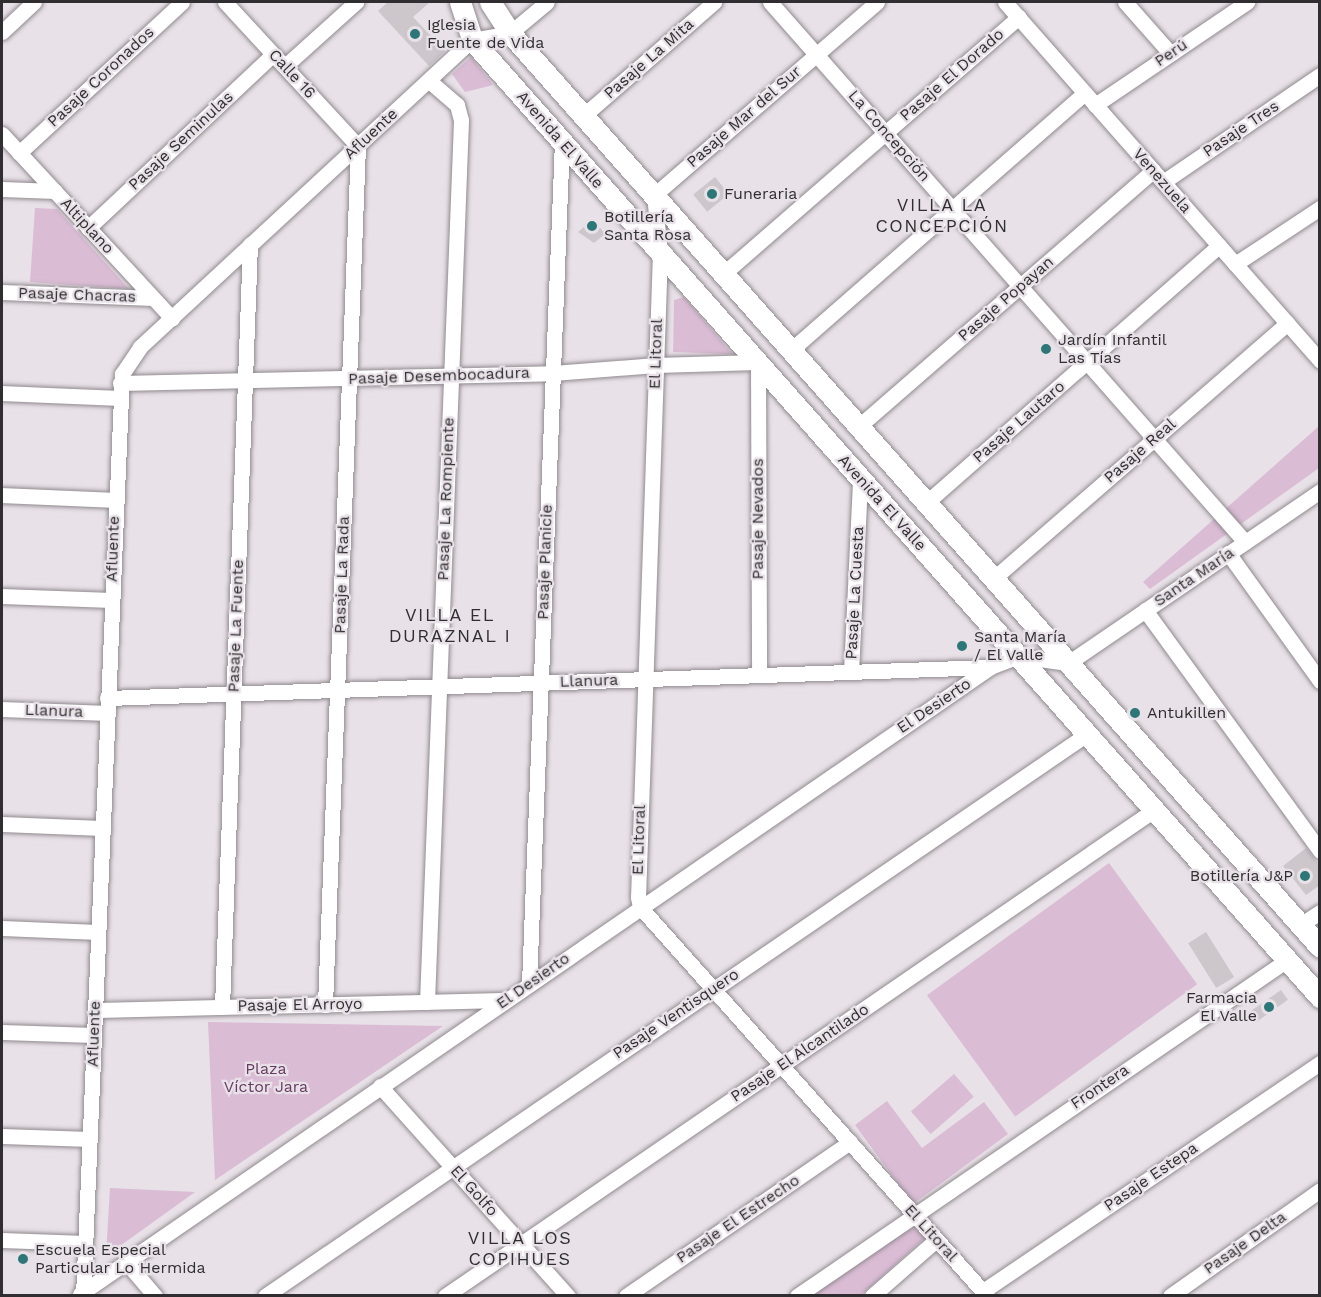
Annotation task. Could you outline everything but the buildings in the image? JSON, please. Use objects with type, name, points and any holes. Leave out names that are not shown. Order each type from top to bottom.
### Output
[{"type":"street","points":[[2,32],[34,2]]},
{"type":"street","name":"Pasaje Coronados","points":[[19,153],[182,2]]},
{"type":"street","name":"Calle 16","points":[[225,2],[358,146]]},
{"type":"street","points":[[285,66],[356,2]]},
{"type":"street","name":"Avenida El Valle","points":[[460,2],[472,40],[1320,997]]},
{"type":"street","name":"Avenida El Valle","points":[[490,2],[510,33],[1320,947]]},
{"type":"street","points":[[472,40],[510,33],[547,2]]},
{"type":"street","name":"Pasaje La Mita","points":[[583,116],[714,2]]},
{"type":"street","name":"La Concepción","points":[[770,2],[1245,542]]},
{"type":"street","name":"Pasaje Mar del Sur","points":[[654,195],[877,2]]},
{"type":"street","points":[[1125,2],[1171,54]]},
{"type":"street","name":"Perú","points":[[1095,105],[1171,54],[1236,4]]},
{"type":"street","name":"Venezuela","points":[[1015,8],[1095,105],[1287,323],[1314,344],[1320,361]]},
{"type":"street","name":"Pasaje El Dorado","points":[[723,274],[885,133],[1015,8]]},
{"type":"street","name":"Afluente","points":[[81,1294],[86,1243],[120,390],[132,356],[472,40]]},
{"type":"street","name":"Pasaje Seminulas","points":[[88,228],[273,54]]},
{"type":"street","name":"Pasaje Tres","points":[[1158,177],[1320,75]]},
{"type":"street","name":"Pasaje La Rompiente","points":[[426,1002],[460,115],[457,105],[429,81]]},
{"type":"street","points":[[758,362],[786,345],[952,209],[1085,93]]},
{"type":"street","name":"Altiplano","points":[[2,134],[172,318]]},
{"type":"street","name":"Pasaje Planicie","points":[[529,984],[562,141]]},
{"type":"street","name":"Pasaje La Rada","points":[[325,1005],[358,146]]},
{"type":"street","name":"Pasaje Popayan","points":[[858,427],[1020,286],[1158,177]]},
{"type":"street","points":[[2,189],[54,191]]},
{"type":"street","points":[[654,195],[660,252]]},
{"type":"street","points":[[1235,264],[1320,208]]},
{"type":"street","name":"Pasaje La Fuente","points":[[222,1007],[250,245]]},
{"type":"street","name":"Pasaje Lautaro","points":[[927,503],[1219,246]]},
{"type":"street","name":"El Litoral","points":[[660,252],[637,885],[640,908],[985,1293]]},
{"type":"street","name":"Pasaje Chacras","points":[[2,292],[153,298]]},
{"type":"street","name":"Pasaje Real","points":[[993,579],[1287,323]]},
{"type":"street","name":"Pasaje Desembocadura","points":[[2,393],[120,390],[349,378],[553,373],[656,365],[758,362]]},
{"type":"street","name":"Pasaje Nevados","points":[[758,362],[759,675]]},
{"type":"street","name":"Pasaje La Cuesta","points":[[851,672],[861,479]]},
{"type":"street","points":[[2,495],[115,500]]},
{"type":"street","name":"Santa María","points":[[1068,663],[1228,553],[1317,497]]},
{"type":"street","points":[[1228,553],[1320,681]]},
{"type":"street","points":[[2,596],[111,600]]},
{"type":"street","points":[[1145,610],[1320,852]]},
{"type":"street","name":"Llanura","points":[[2,709],[107,705],[234,693],[990,667],[1018,656],[1068,663]]},
{"type":"street","name":"El Desierto","points":[[81,1294],[990,667]]},
{"type":"street","name":"Pasaje Ventisquero","points":[[265,1296],[1087,734]]},
{"type":"street","name":"Pasaje El Alcantilado","points":[[445,1296],[1154,810]]},
{"type":"street","points":[[2,824],[102,828]]},
{"type":"street","points":[[1300,925],[1320,912]]},
{"type":"street","points":[[2,928],[98,932]]},
{"type":"street","name":"Frontera","points":[[797,1296],[1287,960]]},
{"type":"street","name":"Pasaje El Arroyo","points":[[95,1010],[505,1000]]},
{"type":"street","points":[[2,1032],[94,1035]]},
{"type":"street","name":"Pasaje Estepa","points":[[985,1293],[1320,1063]]},
{"type":"street","name":"El Golfo","points":[[380,1086],[568,1296]]},
{"type":"street","points":[[2,1136],[90,1139]]},
{"type":"street","name":"Pasaje El Estrecho","points":[[626,1296],[850,1142]]},
{"type":"street","name":"Pasaje Delta","points":[[1170,1296],[1320,1190]]},
{"type":"street","points":[[872,1296],[937,1239]]},
{"type":"street","points":[[2,1240],[86,1243]]},
{"type":"street","points":[[126,1262],[155,1296]]},
{"type":"green space","points":[[471,57],[493,85],[465,92],[452,74]]},
{"type":"green space","points":[[35,208],[57,209],[129,289],[30,282]]},
{"type":"green space","points":[[684,297],[732,354],[673,352],[674,300]]},
{"type":"green space","points":[[1319,426],[1319,468],[1150,589],[1143,582]]},
{"type":"green space","points":[[1109,863],[1197,984],[1015,1117],[927,995]]},
{"type":"green space","name":"Plaza Víctor Jara","points":[[208,1022],[443,1026],[215,1180]]},
{"type":"green space","points":[[954,1074],[974,1097],[931,1134],[911,1111]]},
{"type":"green space","points":[[887,1101],[922,1148],[984,1102],[1008,1134],[913,1204],[855,1125]]},
{"type":"green space","points":[[110,1188],[195,1192],[106,1256]]},
{"type":"green space","points":[[911,1222],[925,1238],[861,1295],[808,1296]]},
{"type":"place","name":"Iglesia Fuente de Vida","points":[[415,34]]},
{"type":"place","name":"Funeraria","points":[[712,194]]},
{"type":"place","name":"Botillería Santa Rosa","points":[[592,226]]},
{"type":"place","name":"Jardín Infantil Las Tías","points":[[1046,349]]},
{"type":"place","name":"Santa María / El Valle","points":[[962,646]]},
{"type":"place","name":"Antukillen","points":[[1135,713]]},
{"type":"place","name":"Botillería J&P","points":[[1305,876]]},
{"type":"place","name":"Farmacia El Valle","points":[[1269,1007]]},
{"type":"place","name":"Escuela Especial Particular Lo Hermida","points":[[23,1259]]},
{"type":"district","name":"VILLA LA CONCEPCIÓN","points":[[942,216]]},
{"type":"district","name":"VILLA EL DURAZNAL I","points":[[450,626]]},
{"type":"district","name":"VILLA LOS COPIHUES","points":[[520,1249]]}]
